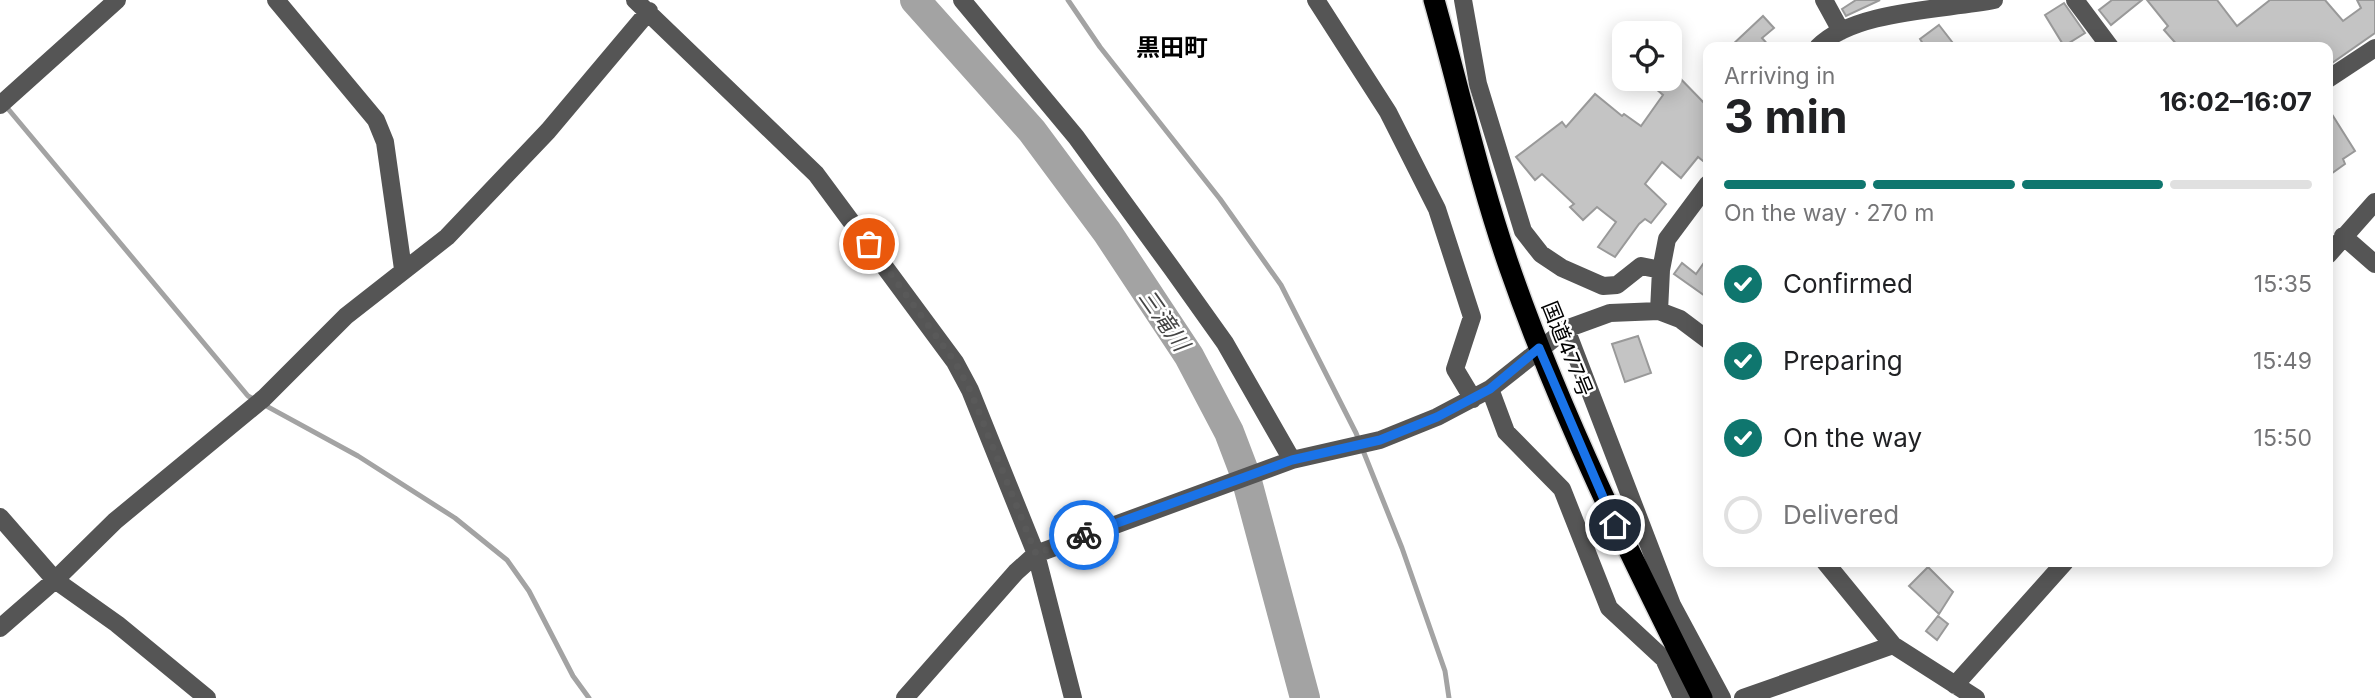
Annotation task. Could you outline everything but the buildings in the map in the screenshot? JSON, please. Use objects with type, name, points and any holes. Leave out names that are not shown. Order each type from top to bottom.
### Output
[{"type":"highway","name":"国道477号","points":[[1434,0],[1508,263],[1539,348],[1615,525],[1702,698]]},
{"type":"street","points":[[6,100],[117,0]]},
{"type":"street","points":[[276,0],[376,120],[385,142],[403,269]]},
{"type":"street","points":[[635,0],[816,174],[955,362],[970,390],[1036,554],[1073,698]]},
{"type":"street","points":[[962,0],[1076,137],[1225,343],[1290,462]]},
{"type":"street","points":[[1316,0],[1388,112],[1437,209],[1472,317],[1455,369],[1473,399]]},
{"type":"street","points":[[1463,0],[1478,85],[1523,231],[1541,254],[1562,268],[1603,286],[1617,285],[1641,266],[1661,270]]},
{"type":"street","points":[[1824,0],[1841,31]]},
{"type":"street","points":[[1825,42],[1841,31],[1864,23],[1993,0]]},
{"type":"street","points":[[2076,0],[2105,42]]},
{"type":"street","points":[[0,628],[55,580],[115,520],[259,403],[346,316],[429,251],[465,218],[548,131],[649,11]]},
{"type":"street","points":[[2333,76],[2375,48]]},
{"type":"street","points":[[1659,311],[1661,270],[1667,239],[1703,191]]},
{"type":"street","points":[[2333,249],[2375,202]]},
{"type":"street","points":[[2343,236],[2375,264]]},
{"type":"street","points":[[905,698],[1016,572],[1036,554],[1290,462],[1380,440],[1473,399],[1490,389],[1566,329],[1610,313],[1659,311],[1680,318],[1703,336]]},
{"type":"street","points":[[1566,329],[1672,605],[1721,698]]},
{"type":"street","points":[[1490,389],[1506,432],[1562,489],[1609,608],[1664,659],[1682,698]]},
{"type":"street","points":[[0,517],[55,580],[117,624],[207,698]]},
{"type":"street","points":[[1829,567],[1893,645],[1976,698]]},
{"type":"street","points":[[1955,685],[2061,567]]},
{"type":"street","points":[[1743,698],[1893,645]]},
{"type":"waterway","name":"三滝川","points":[[915,0],[1032,131],[1107,232],[1189,356],[1229,432],[1245,474],[1305,698]]},
{"type":"waterway","points":[[1068,0],[1100,47],[1220,199],[1281,285],[1356,433],[1402,548],[1445,671],[1449,698]]},
{"type":"waterway","points":[[4,104],[248,396],[358,456],[455,518],[507,560],[529,591],[573,676],[589,698]]},
{"type":"way so far","points":[[869,244],[955,362],[970,390],[1036,554],[1084,535]]},
{"type":"district","name":"黒田町","points":[[1172,48]]},
{"type":"route","points":[[1084,535],[1171,506],[1292,460],[1391,436],[1437,417],[1490,389],[1539,348],[1615,525]]}]
